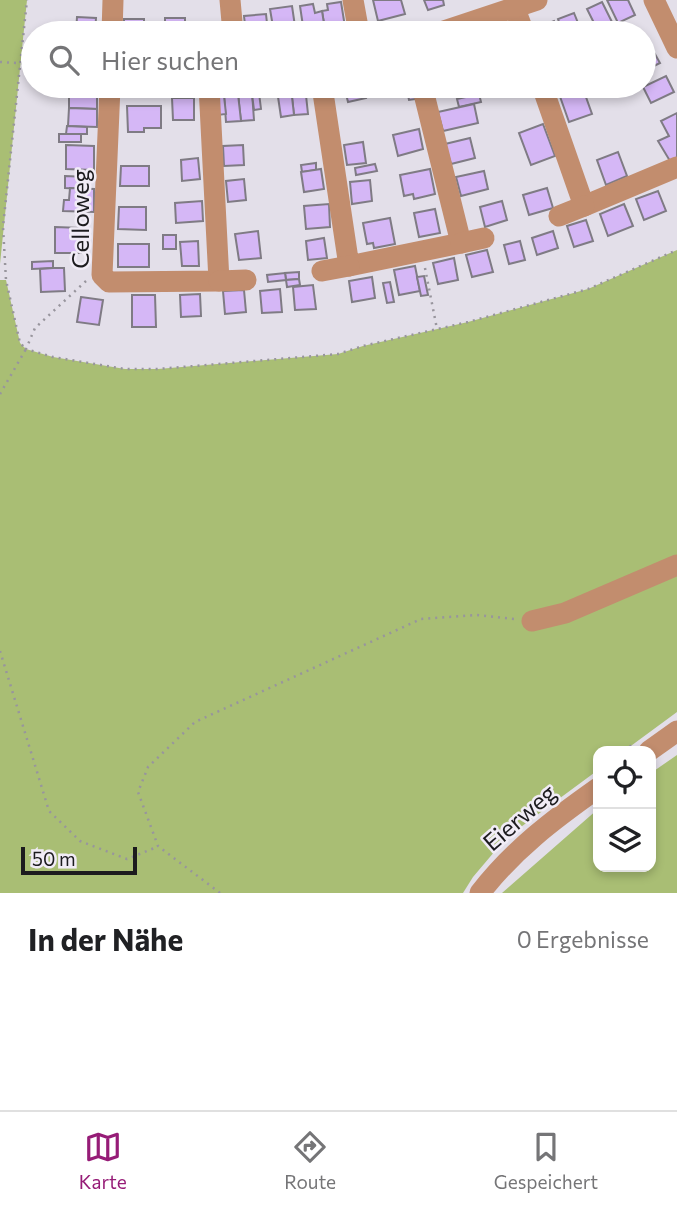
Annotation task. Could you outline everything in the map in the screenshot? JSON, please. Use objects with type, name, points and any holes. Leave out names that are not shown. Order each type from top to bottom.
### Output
[{"type":"street","points":[[112,21],[113,0]]},
{"type":"street","points":[[230,0],[232,21]]},
{"type":"street","points":[[353,0],[357,21]]},
{"type":"street","points":[[461,21],[484,9],[515,9],[537,0]]},
{"type":"street","points":[[654,0],[677,48]]},
{"type":"street","points":[[515,9],[520,21]]},
{"type":"street","name":"Celloweg","points":[[110,98],[102,275],[108,282],[246,280]]},
{"type":"street","points":[[210,98],[219,282]]},
{"type":"street","points":[[323,98],[349,266]]},
{"type":"street","points":[[425,98],[461,243]]},
{"type":"street","points":[[546,98],[584,206]]},
{"type":"street","points":[[559,216],[677,167]]},
{"type":"street","points":[[322,271],[484,238]]},
{"type":"street","points":[[532,621],[565,612],[677,565]]},
{"type":"street","points":[[656,746],[677,731]]},
{"type":"street","name":"Eierweg","points":[[480,893],[522,846],[556,817],[593,791]]},
{"type":"path","points":[[25,21],[27,0]]},
{"type":"path","points":[[21,54],[3,227],[6,280],[20,343],[26,349],[53,357],[125,369],[158,369],[338,354],[588,289],[677,250]]},
{"type":"path","points":[[0,62],[20,63]]},
{"type":"path","points":[[422,251],[437,329]]},
{"type":"path","points":[[0,394],[35,328],[103,265]]},
{"type":"path","points":[[0,279],[6,280]]},
{"type":"path","points":[[220,893],[158,846],[138,792],[148,767],[195,722],[421,619],[477,615],[532,621]]},
{"type":"path","points":[[0,651],[48,811],[80,841],[127,859],[158,846]]},
{"type":"green space","points":[[0,0],[27,0],[25,21],[21,21],[21,59],[0,264]]},
{"type":"green space","points":[[677,250],[677,712],[631,746],[593,746],[593,774],[506,838],[463,893],[0,893],[0,280],[6,280],[20,343],[26,349],[53,357],[125,369],[158,369],[338,354],[588,289]]},
{"type":"green space","points":[[677,755],[677,893],[502,893],[593,813],[593,872],[656,872],[656,770]]},
{"type":"building","points":[[373,0],[401,0],[405,14],[378,21]]},
{"type":"building","points":[[424,0],[443,0],[444,5],[428,10]]},
{"type":"building","points":[[607,0],[628,0],[635,15],[617,21]]},
{"type":"building","points":[[341,2],[344,21],[324,21],[322,11],[328,10],[327,4]]},
{"type":"building","points":[[602,2],[612,21],[593,21],[587,9]]},
{"type":"building","points":[[313,4],[315,13],[322,11],[324,21],[302,21],[300,6]]},
{"type":"building","points":[[292,6],[294,21],[272,21],[270,9]]},
{"type":"building","points":[[574,13],[577,21],[559,21],[558,19]]},
{"type":"building","points":[[266,14],[267,21],[245,21],[244,16]]},
{"type":"building","points":[[77,17],[96,18],[96,21],[77,21]]},
{"type":"building","points":[[165,18],[185,18],[185,21],[165,21]]},
{"type":"building","points":[[124,19],[144,19],[144,21]]},
{"type":"building","points":[[666,76],[674,92],[651,103],[648,98],[656,98],[656,81]]},
{"type":"building","points":[[69,98],[97,98],[97,109],[69,108]]},
{"type":"building","points":[[172,98],[194,98],[194,120],[173,120]]},
{"type":"building","points":[[216,98],[224,98],[226,114],[218,115]]},
{"type":"building","points":[[224,98],[238,98],[241,121],[226,122]]},
{"type":"building","points":[[238,98],[252,98],[254,120],[241,121]]},
{"type":"building","points":[[252,98],[260,98],[261,109],[254,110]]},
{"type":"building","points":[[278,98],[292,98],[294,115],[281,117]]},
{"type":"building","points":[[292,98],[306,98],[308,114],[294,115]]},
{"type":"building","points":[[347,98],[366,98],[348,102]]},
{"type":"building","points":[[480,98],[481,102],[459,107],[457,99]]},
{"type":"building","points":[[561,98],[586,98],[592,114],[569,122]]},
{"type":"building","points":[[474,104],[478,123],[443,131],[438,112]]},
{"type":"building","points":[[127,106],[161,106],[161,128],[128,132]]},
{"type":"building","points":[[69,108],[97,109],[97,127],[68,126]]},
{"type":"building","points":[[677,113],[677,157],[670,161],[658,141],[669,136],[661,121]]},
{"type":"building","points":[[543,124],[555,156],[531,165],[519,133]]},
{"type":"building","points":[[67,126],[87,127],[87,134],[66,134]]},
{"type":"building","points":[[419,129],[423,149],[398,156],[393,135]]},
{"type":"building","points":[[59,134],[81,134],[81,142],[59,142]]},
{"type":"building","points":[[470,138],[475,158],[451,164],[445,144]]},
{"type":"building","points":[[363,142],[366,163],[347,165],[344,145]]},
{"type":"building","points":[[66,145],[94,146],[94,170],[66,169]]},
{"type":"building","points":[[243,145],[244,165],[224,166],[223,146]]},
{"type":"building","points":[[618,152],[627,176],[606,185],[597,160]]},
{"type":"building","points":[[198,158],[200,179],[182,181],[181,160]]},
{"type":"building","points":[[316,163],[316,170],[302,172],[301,165]]},
{"type":"building","points":[[375,164],[377,171],[356,175],[355,168]]},
{"type":"building","points":[[121,166],[149,166],[149,186],[120,186]]},
{"type":"building","points":[[321,169],[324,189],[304,192],[301,172]]},
{"type":"building","points":[[430,169],[435,194],[414,199],[413,194],[404,196],[400,175]]},
{"type":"building","points":[[484,171],[488,189],[461,196],[456,177]]},
{"type":"building","points":[[65,176],[87,177],[86,189],[65,188]]},
{"type":"building","points":[[244,179],[246,200],[228,202],[226,181]]},
{"type":"building","points":[[370,180],[372,201],[352,204],[350,182]]},
{"type":"building","points":[[70,188],[94,189],[94,212],[63,211],[64,200],[69,200]]},
{"type":"building","points":[[547,188],[553,208],[529,215],[523,195]]},
{"type":"building","points":[[658,191],[666,211],[644,220],[636,199]]},
{"type":"building","points":[[202,201],[203,221],[176,223],[175,203]]},
{"type":"building","points":[[502,201],[507,220],[485,227],[480,207]]},
{"type":"building","points":[[329,204],[330,227],[306,229],[304,206]]},
{"type":"building","points":[[624,204],[633,226],[608,236],[600,214]]},
{"type":"building","points":[[119,207],[146,207],[146,230],[118,229]]},
{"type":"building","points":[[435,209],[440,233],[419,237],[414,213]]},
{"type":"building","points":[[390,218],[395,244],[374,248],[373,243],[367,244],[363,223]]},
{"type":"building","points":[[586,220],[593,241],[574,247],[567,226]]},
{"type":"building","points":[[55,227],[81,228],[81,253],[55,253]]},
{"type":"building","points":[[258,231],[261,258],[239,260],[235,234]]},
{"type":"building","points":[[553,231],[558,248],[537,255],[532,238]]},
{"type":"building","points":[[163,235],[176,235],[176,249],[163,249]]},
{"type":"building","points":[[324,238],[327,258],[308,260],[306,241]]},
{"type":"building","points":[[198,241],[199,266],[182,266],[180,242]]},
{"type":"building","points":[[520,241],[525,260],[509,264],[504,245]]},
{"type":"building","points":[[118,244],[149,244],[149,267],[118,267]]},
{"type":"building","points":[[487,250],[493,272],[472,277],[466,255]]},
{"type":"building","points":[[454,258],[458,280],[438,284],[433,263]]},
{"type":"building","points":[[53,261],[53,268],[32,269],[32,262]]},
{"type":"building","points":[[415,266],[420,291],[399,295],[394,270]]},
{"type":"building","points":[[64,268],[65,291],[41,292],[40,269]]},
{"type":"building","points":[[299,272],[299,279],[286,280],[285,273]]},
{"type":"building","points":[[285,273],[286,280],[268,282],[267,275]]},
{"type":"building","points":[[424,276],[428,295],[421,296],[417,277]]},
{"type":"building","points":[[372,277],[375,298],[352,302],[349,281]]},
{"type":"building","points":[[299,279],[300,285],[287,287],[286,280]]},
{"type":"building","points":[[390,282],[394,302],[387,303],[383,283]]},
{"type":"building","points":[[313,285],[316,309],[295,310],[293,287]]},
{"type":"building","points":[[280,289],[282,312],[262,313],[260,291]]},
{"type":"building","points":[[244,290],[246,312],[225,314],[223,291]]},
{"type":"building","points":[[200,294],[201,316],[181,317],[180,295]]},
{"type":"building","points":[[132,295],[155,295],[156,327],[132,327]]},
{"type":"building","points":[[81,297],[103,300],[99,325],[77,322]]}]
